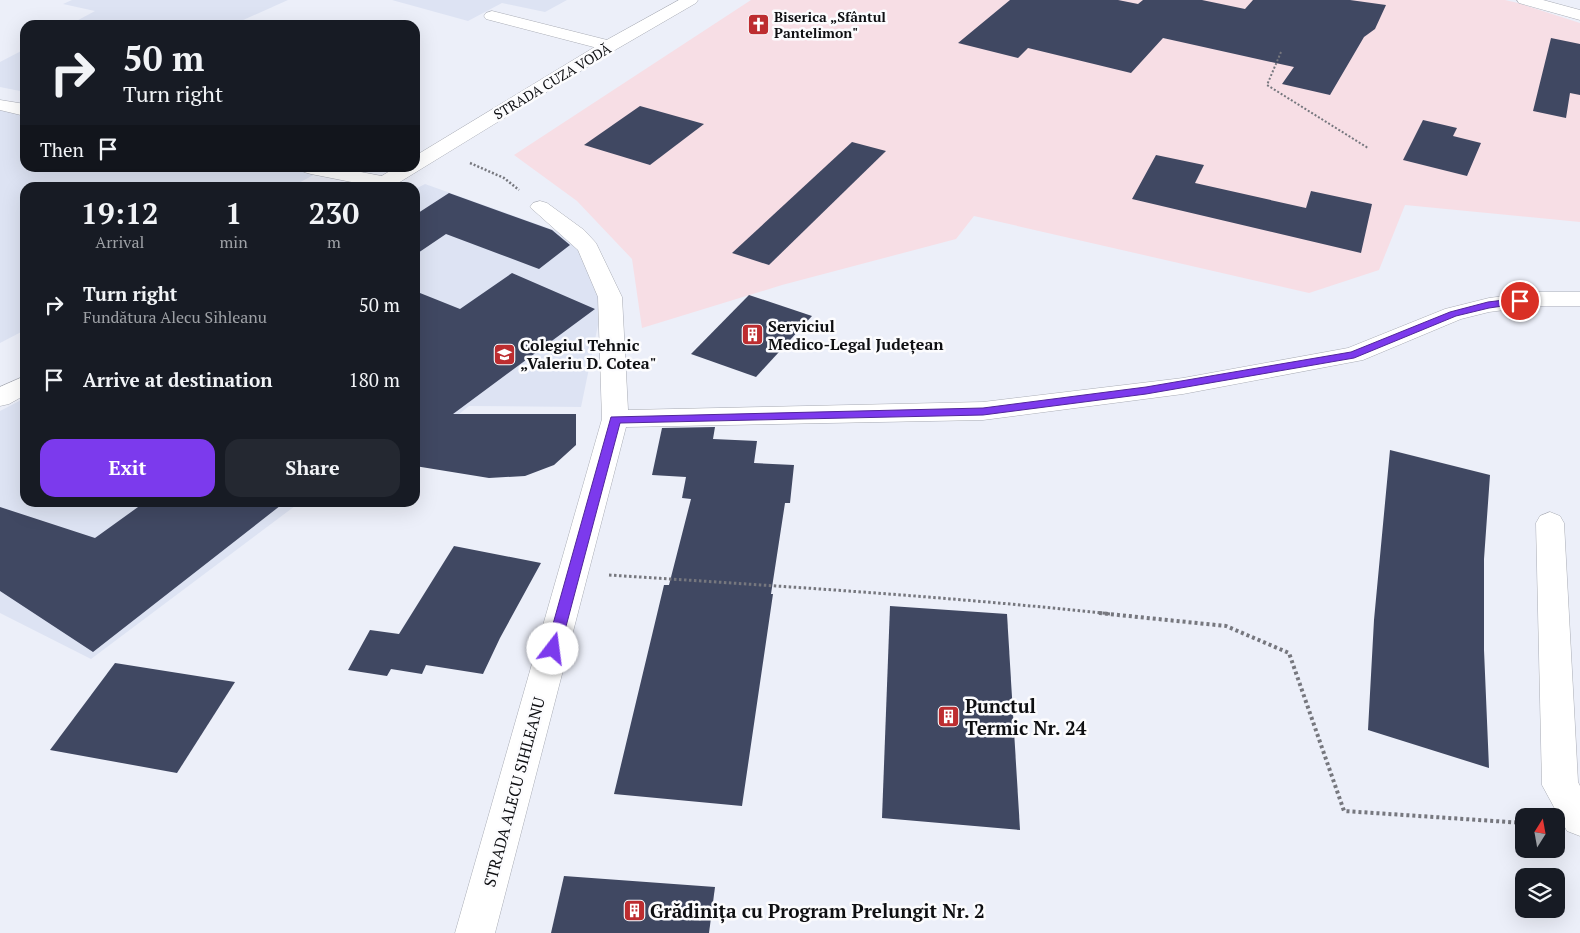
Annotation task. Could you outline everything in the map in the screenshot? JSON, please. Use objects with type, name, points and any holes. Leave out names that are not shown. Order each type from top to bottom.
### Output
[{"type":"street","name":"STRADA CUZA VODĂ","points":[[420,161],[609,46],[690,0]]},
{"type":"street","points":[[1525,0],[1580,15]]},
{"type":"street","points":[[492,16],[609,46]]},
{"type":"street","points":[[0,105],[20,109]]},
{"type":"street","points":[[327,172],[368,182]]},
{"type":"street","name":"STRADA CUZA VODĂ","points":[[385,182],[401,172]]},
{"type":"street","name":"STRADA ALECU SIHLEANU","points":[[475,933],[615,419],[610,297],[588,248],[576,235],[540,207]]},
{"type":"street","points":[[615,419],[983,411],[1183,386],[1354,355],[1453,314],[1471,309],[1536,299],[1580,299]]},
{"type":"street","points":[[0,398],[20,387]]},
{"type":"street","points":[[1550,523],[1560,785],[1580,820]]},
{"type":"path","points":[[1281,52],[1267,85],[1368,148]]},
{"type":"path","points":[[420,163],[455,159],[474,165],[504,178],[540,207]]},
{"type":"path","points":[[574,573],[813,588],[1016,604],[1226,626],[1289,653],[1344,811],[1515,822]]},
{"type":"shaded area","points":[[72,0],[288,0],[243,20],[78,20],[95,11],[63,4]]},
{"type":"shaded area","points":[[392,0],[567,0],[545,12],[502,3],[468,21]]},
{"type":"shaded area","points":[[751,0],[1505,0],[1518,3],[1580,23],[1580,222],[1405,205],[1379,270],[1309,293],[974,216],[956,239],[782,285],[642,328],[632,259],[577,201],[514,155]]},
{"type":"shaded area","points":[[20,52],[20,91],[0,87],[0,62]]},
{"type":"shaded area","points":[[0,109],[20,114],[20,172],[304,172],[315,174],[301,182],[20,182],[20,333],[0,343]]},
{"type":"shaded area","name":"Colegiul Tehnic „Valeriu D. Cotea\"","points":[[425,184],[579,239],[603,301],[581,407],[469,406],[420,446],[420,186]]},
{"type":"shaded area","points":[[20,401],[20,507],[294,507],[91,659],[0,613],[0,411]]},
{"type":"building","points":[[1010,0],[1118,0],[1138,4],[1143,0],[1202,0],[1245,9],[1253,0],[1350,0],[1386,5],[1375,29],[1364,37],[1330,95],[1282,84],[1294,67],[1163,38],[1131,73],[1028,48],[1018,58],[958,43]]},
{"type":"building","points":[[1551,38],[1580,44],[1580,95],[1570,93],[1566,118],[1533,111]]},
{"type":"building","points":[[640,106],[704,124],[650,165],[584,145]]},
{"type":"building","points":[[1423,120],[1457,128],[1453,136],[1481,143],[1467,176],[1403,160]]},
{"type":"building","points":[[852,142],[886,151],[769,265],[732,253]]},
{"type":"building","points":[[1156,155],[1204,165],[1195,183],[1306,208],[1311,191],[1372,204],[1361,253],[1132,199]]},
{"type":"building","points":[[449,193],[552,230],[570,245],[539,269],[446,234],[420,252],[420,212]]},
{"type":"building","points":[[512,273],[595,309],[453,414],[576,414],[576,445],[554,465],[525,476],[489,478],[420,467],[420,293],[460,309]]},
{"type":"building","name":"Serviciul Medico-Legal Județean","points":[[749,295],[812,316],[756,377],[691,354]]},
{"type":"building","points":[[715,427],[713,439],[757,441],[754,463],[794,465],[790,503],[785,503],[771,594],[773,594],[742,806],[614,794],[664,585],[669,585],[691,499],[682,498],[686,477],[652,475],[662,428]]},
{"type":"building","points":[[1390,450],[1490,475],[1484,559],[1484,650],[1489,768],[1368,730],[1374,620]]},
{"type":"building","points":[[0,507],[95,538],[138,507],[279,507],[93,652],[0,591]]},
{"type":"building","points":[[454,546],[541,563],[500,638],[483,674],[426,665],[422,674],[391,669],[387,676],[348,670],[370,630],[399,634]]},
{"type":"building","name":"Punctul Termic Nr. 24","points":[[890,606],[1007,614],[1020,830],[882,818]]},
{"type":"building","points":[[115,663],[235,682],[177,773],[50,750]]},
{"type":"building","name":"Grădinița cu Program Prelungit Nr. 2","points":[[564,876],[715,887],[709,933],[551,933]]},
{"type":"place","name":"Biserica „Sfântul Pantelimon\"","points":[[758,24]]},
{"type":"place","name":"Serviciul Medico-Legal Județean","points":[[752,335]]},
{"type":"place","name":"Colegiul Tehnic „Valeriu D. Cotea\"","points":[[504,354]]},
{"type":"place","name":"Punctul Termic Nr. 24","points":[[949,716]]},
{"type":"place","name":"Grădinița cu Program Prelungit Nr. 2","points":[[634,910]]},
{"type":"route","points":[[553,649],[615,419],[983,411],[1183,386],[1354,355],[1453,314],[1488,305],[1520,301]]}]
